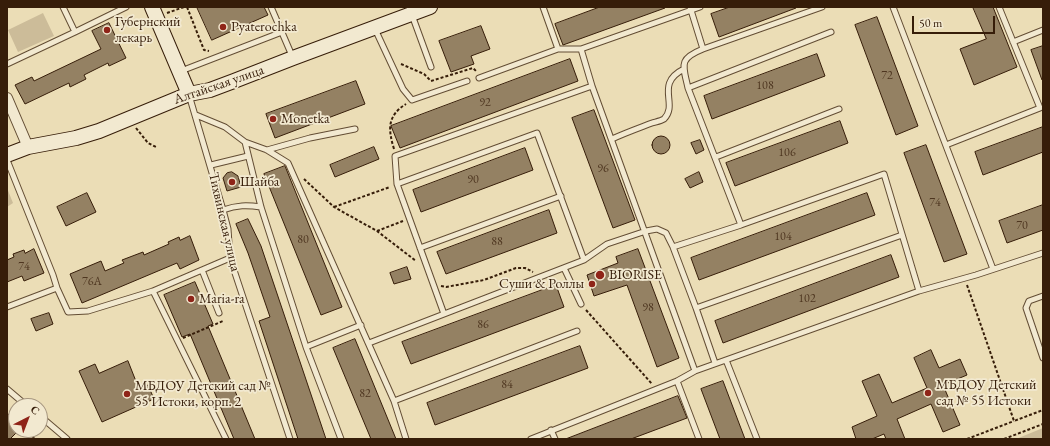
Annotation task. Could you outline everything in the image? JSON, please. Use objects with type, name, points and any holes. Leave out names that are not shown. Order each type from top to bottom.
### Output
[{"type":"main road","name":"Тихвинская улица","points":[[152,7],[188,94]]},
{"type":"main road","name":"Алтайская улица","points":[[7,155],[28,147],[76,138],[99,131],[188,94],[210,90],[430,7]]},
{"type":"street","points":[[7,98],[28,147]]},
{"type":"lane","points":[[63,7],[75,32]]},
{"type":"lane","points":[[7,64],[126,7]]},
{"type":"lane","points":[[271,7],[293,58]]},
{"type":"lane","points":[[543,7],[558,49]]},
{"type":"lane","points":[[479,78],[558,49],[581,49],[700,7]]},
{"type":"lane","points":[[742,225],[688,88],[683,66],[686,59],[691,54],[822,7]]},
{"type":"lane","points":[[893,7],[992,269]]},
{"type":"lane","points":[[946,145],[1042,108],[999,7]]},
{"type":"lane","points":[[691,9],[703,49]]},
{"type":"lane","points":[[412,14],[431,67]]},
{"type":"lane","points":[[374,28],[402,89],[412,100],[467,82]]},
{"type":"lane","points":[[1013,42],[1043,30]]},
{"type":"lane","points":[[179,72],[224,56],[282,32]]},
{"type":"lane","points":[[688,88],[832,32]]},
{"type":"lane","points":[[581,49],[592,86],[646,231],[695,371]]},
{"type":"lane","points":[[612,138],[663,119],[669,110],[668,89],[670,79],[676,73],[684,69]]},
{"type":"lane","points":[[444,314],[397,184],[396,156],[592,86]]},
{"type":"lane","name":"Тихвинская улица","points":[[188,94],[211,165],[228,229],[230,258],[290,439]]},
{"type":"lane","points":[[716,157],[839,109]]},
{"type":"lane","points":[[196,115],[225,127],[245,142],[267,150],[288,163],[394,401],[406,439]]},
{"type":"lane","points":[[267,150],[310,138],[355,129]]},
{"type":"lane","points":[[397,184],[537,133],[584,260]]},
{"type":"lane","points":[[245,142],[261,207],[306,347],[341,439]]},
{"type":"lane","points":[[211,165],[248,156]]},
{"type":"lane","points":[[7,160],[53,274],[57,288],[68,312],[88,311],[153,291],[230,258]]},
{"type":"lane","points":[[674,247],[742,225],[884,174],[919,291]]},
{"type":"lane","points":[[420,248],[561,196]]},
{"type":"lane","points":[[223,210],[235,206],[248,205],[261,207]]},
{"type":"lane","points":[[369,343],[584,260],[607,244],[646,231],[657,229],[666,233],[674,247],[715,363]]},
{"type":"lane","points":[[696,308],[902,235]]},
{"type":"lane","points":[[531,439],[677,381],[695,371],[715,363],[919,291],[1043,253]]},
{"type":"lane","points":[[564,268],[581,304]]},
{"type":"lane","points":[[202,270],[219,313]]},
{"type":"lane","points":[[7,307],[57,288]]},
{"type":"lane","points":[[153,291],[226,439]]},
{"type":"lane","points":[[1043,296],[1029,300],[1026,308],[1043,358]]},
{"type":"lane","points":[[306,347],[361,325]]},
{"type":"lane","points":[[394,401],[577,331]]},
{"type":"lane","points":[[726,360],[757,439]]},
{"type":"lane","points":[[677,381],[699,439]]},
{"type":"lane","points":[[7,390],[17,398]]},
{"type":"lane","points":[[48,423],[67,439]]},
{"type":"lane","points":[[551,430],[555,439]]},
{"type":"path","points":[[187,7],[204,50],[224,56]]},
{"type":"path","points":[[396,156],[389,124],[399,109],[412,100]]},
{"type":"path","points":[[130,119],[148,143],[156,148]]},
{"type":"path","points":[[293,172],[306,181],[334,207],[377,231],[428,270]]},
{"type":"path","points":[[334,207],[397,184]]},
{"type":"path","points":[[377,231],[409,218]]},
{"type":"path","points":[[432,283],[446,287],[484,280],[516,268],[525,268],[543,276]]},
{"type":"path","points":[[965,278],[1014,421]]},
{"type":"path","points":[[581,304],[657,388]]},
{"type":"path","points":[[177,340],[223,321]]},
{"type":"path","points":[[967,439],[1043,410]]},
{"type":"path","points":[[1004,439],[1043,424]]},
{"type":"shaded area","points":[[43,13],[54,36],[18,52],[8,30]]},
{"type":"shaded area","points":[[7,188],[13,203],[7,207]]},
{"type":"shaded area","points":[[1043,428],[1043,439],[1016,439]]},
{"type":"building","name":"Pyaterochka","points":[[197,7],[264,7],[268,15],[212,40]]},
{"type":"building","points":[[600,7],[665,8],[563,45],[555,24]]},
{"type":"building","points":[[730,7],[796,8],[719,37],[711,14]]},
{"type":"building","points":[[973,7],[993,7],[1017,67],[974,85],[960,49],[986,39]]},
{"type":"building","points":[[877,17],[918,126],[896,135],[855,25]]},
{"type":"building","points":[[109,23],[126,58],[109,66],[108,63],[84,75],[86,79],[70,87],[69,83],[25,104],[15,85],[32,77],[34,81],[101,49],[92,31]]},
{"type":"building","points":[[481,26],[490,49],[471,56],[474,64],[451,72],[439,41]]},
{"type":"building","points":[[1043,46],[1043,80],[1042,80],[1031,50]]},
{"type":"building","points":[[817,54],[825,76],[712,119],[704,96]]},
{"type":"building","points":[[570,59],[578,81],[400,148],[391,126]]},
{"type":"building","points":[[356,81],[365,104],[275,138],[266,114]]},
{"type":"building","points":[[594,110],[635,220],[613,228],[572,118]]},
{"type":"building","points":[[840,121],[848,143],[735,186],[726,163]]},
{"type":"building","points":[[1043,127],[1043,152],[983,175],[975,152]]},
{"type":"building","points":[[661,136],[667,139],[670,145],[667,151],[661,154],[655,151],[652,145],[655,139]]},
{"type":"building","points":[[700,140],[704,150],[696,154],[691,143]]},
{"type":"building","points":[[926,145],[967,254],[944,262],[904,153]]},
{"type":"building","points":[[374,147],[379,159],[335,177],[330,165]]},
{"type":"building","points":[[525,148],[533,170],[421,212],[413,190]]},
{"type":"building","points":[[285,166],[342,307],[321,315],[264,174]]},
{"type":"building","name":"Шайба","points":[[232,172],[238,176],[241,187],[227,191],[223,178],[227,173]]},
{"type":"building","points":[[699,172],[703,182],[690,188],[685,179]]},
{"type":"building","points":[[87,193],[96,212],[66,226],[57,207]]},
{"type":"building","points":[[867,193],[875,215],[699,280],[691,258]]},
{"type":"building","points":[[1043,205],[1043,230],[1007,243],[999,221]]},
{"type":"building","points":[[549,210],[557,233],[446,274],[437,252]]},
{"type":"building","points":[[248,219],[261,246],[326,439],[298,439],[259,321],[270,317],[248,253],[236,224]]},
{"type":"building","points":[[190,236],[199,260],[180,269],[177,263],[82,303],[70,274],[101,261],[105,271],[124,263],[122,260],[143,252],[144,255],[169,244],[168,242],[179,237],[180,240]]},
{"type":"building","points":[[34,249],[44,273],[24,281],[22,276],[7,282],[7,260],[14,257],[13,254],[24,250],[25,253]]},
{"type":"building","points":[[638,249],[679,358],[657,367],[627,285],[594,296],[587,275],[618,263],[616,257]]},
{"type":"building","points":[[891,255],[899,277],[723,343],[715,321]]},
{"type":"building","points":[[407,267],[411,279],[394,284],[390,273]]},
{"type":"building","points":[[195,282],[213,324],[208,326],[255,439],[234,439],[190,334],[182,337],[164,295]]},
{"type":"building","points":[[556,285],[564,307],[411,364],[402,342]]},
{"type":"building","points":[[49,313],[53,324],[36,331],[31,319]]},
{"type":"building","points":[[355,339],[396,439],[371,439],[333,348]]},
{"type":"building","points":[[580,346],[588,368],[435,425],[427,403]]},
{"type":"building","name":"МБДОУ Детский сад № 55 Истоки","points":[[931,350],[939,368],[960,359],[967,375],[943,385],[960,425],[943,432],[931,404],[897,419],[905,439],[886,439],[884,434],[872,439],[856,439],[852,427],[877,416],[862,381],[879,374],[892,403],[927,388],[914,358]]},
{"type":"building","name":"МБДОУ Детский сад № 55 Истоки, корп. 2","points":[[128,361],[139,389],[148,385],[154,399],[102,422],[79,371],[95,364],[99,373]]},
{"type":"building","points":[[723,381],[745,439],[720,439],[701,389]]},
{"type":"building","points":[[678,396],[687,418],[631,439],[566,439]]},
{"type":"building","points":[[7,413],[8,438],[11,438],[7,439]]},
{"type":"place","name":"Pyaterochka","points":[[223,27]]},
{"type":"place","name":"Губернский лекарь","points":[[107,30]]},
{"type":"place","name":"Monetka","points":[[273,119]]},
{"type":"place","name":"Шайба","points":[[232,182]]},
{"type":"place","name":"BIORISE","points":[[600,275]]},
{"type":"place","name":"Суши & Роллы","points":[[592,284]]},
{"type":"place","name":"Maria-ra","points":[[191,299]]},
{"type":"place","name":"МБДОУ Детский сад № 55 Истоки","points":[[928,393]]},
{"type":"place","name":"МБДОУ Детский сад № 55 Истоки, корп. 2","points":[[127,394]]}]
